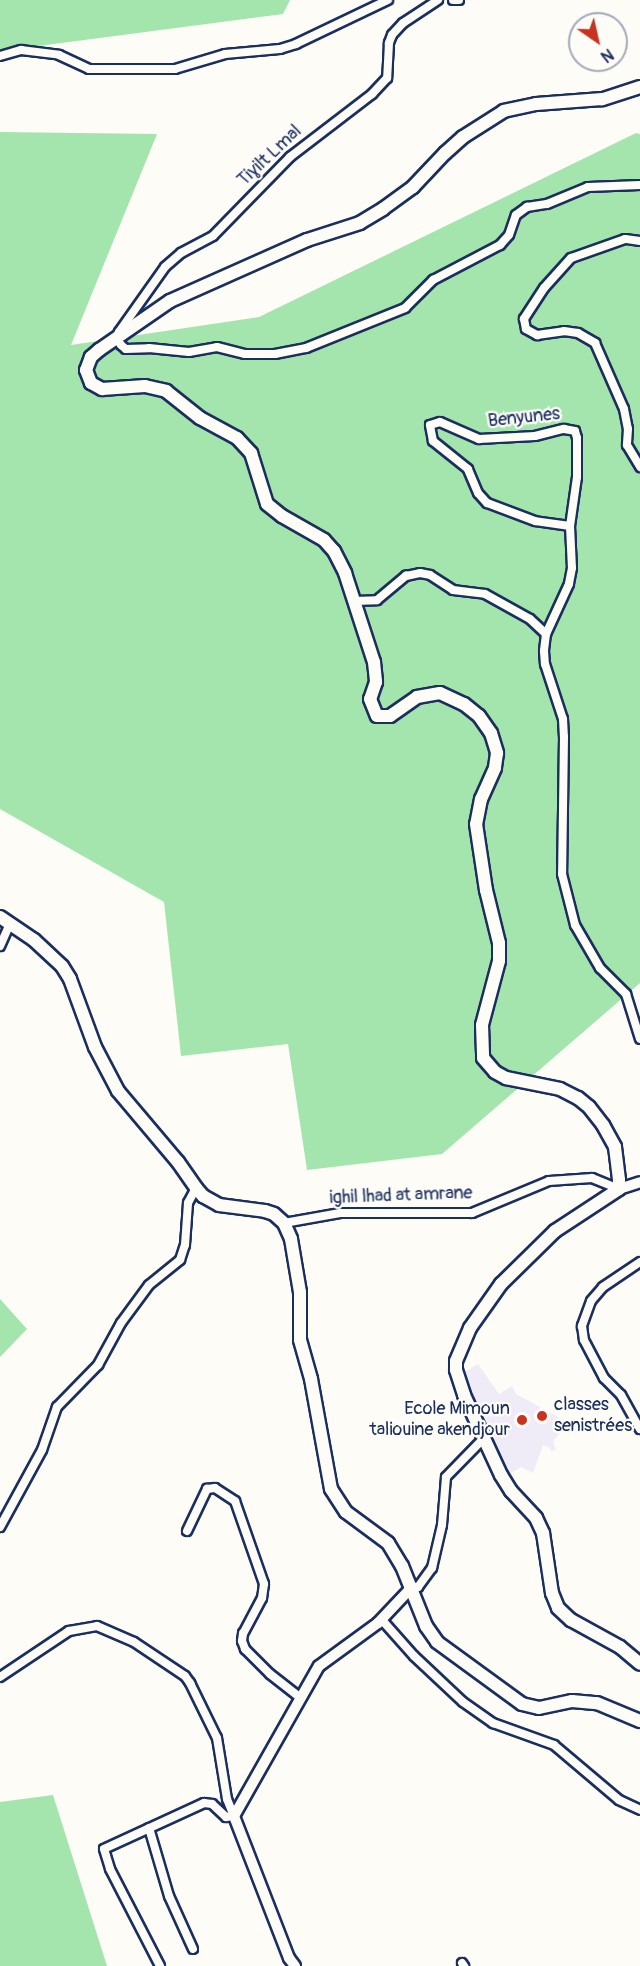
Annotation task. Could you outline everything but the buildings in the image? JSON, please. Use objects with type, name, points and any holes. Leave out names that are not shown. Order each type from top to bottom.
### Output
[{"type":"main road","points":[[640,87],[602,99],[536,104],[504,111],[463,137],[413,187],[383,209],[360,223],[307,240],[170,301],[99,350],[88,363],[86,370],[91,383],[102,389],[156,387],[166,391],[200,418],[237,438],[251,453],[267,504],[282,516],[324,540],[334,551],[354,601],[374,662],[376,681],[370,699],[377,716],[390,716],[417,697],[440,693],[464,704],[479,716],[491,733],[496,753],[495,768],[481,799],[476,824],[482,866],[499,943],[499,960],[484,1015],[483,1058],[488,1066],[501,1075],[560,1089],[578,1098],[589,1107],[603,1125],[615,1147],[619,1167],[618,1189],[568,1221],[501,1284],[470,1328],[456,1361],[456,1370],[484,1438],[506,1483],[536,1518],[543,1533],[552,1593],[558,1608],[571,1620],[620,1647],[640,1664]]},
{"type":"main road","points":[[5,921],[34,940],[62,966],[70,980],[95,1047],[118,1091],[157,1136],[203,1196],[219,1205],[265,1211],[274,1214],[285,1223],[291,1239],[300,1292],[300,1340],[311,1379],[331,1489],[346,1512],[375,1531],[388,1543],[412,1587],[426,1626],[438,1642],[522,1704],[539,1708],[572,1701],[597,1703],[640,1721]]},
{"type":"street","points":[[0,56],[21,50],[58,55],[89,69],[175,69],[225,54],[280,50],[329,30],[388,0]]},
{"type":"street","name":"Tiɣilt Lmal","points":[[117,339],[119,332],[171,261],[213,236],[290,157],[383,84],[388,74],[389,43],[392,35],[403,23],[438,0]]},
{"type":"street","points":[[453,0],[459,0]]},
{"type":"street","points":[[117,339],[126,349],[148,348],[189,352],[217,347],[239,354],[267,354],[306,348],[405,308],[433,280],[500,245],[509,235],[516,215],[527,207],[547,204],[588,188],[640,185]]},
{"type":"street","points":[[640,241],[625,239],[571,258],[543,288],[524,319],[526,329],[537,335],[564,331],[578,333],[595,343],[624,409],[628,429],[627,446],[640,467]]},
{"type":"street","name":"Benyunes","points":[[570,526],[535,521],[487,503],[478,493],[468,469],[433,441],[430,425],[440,422],[479,439],[493,440],[535,436],[564,429],[575,431],[577,477],[570,526],[572,568],[569,584],[546,634],[545,664],[558,700],[564,737],[563,887],[575,925],[596,962],[626,994],[640,1039]]},
{"type":"street","points":[[354,601],[377,600],[406,576],[420,573],[430,575],[453,590],[485,594],[530,619],[546,634]]},
{"type":"street","points":[[0,946],[5,921]]},
{"type":"street","name":"ighil lhad at amrane","points":[[285,1223],[340,1213],[472,1214],[549,1180],[592,1179],[618,1189]]},
{"type":"street","points":[[618,1189],[640,1182]]},
{"type":"street","points":[[0,1527],[42,1450],[57,1407],[98,1365],[121,1323],[149,1285],[180,1260],[185,1245],[188,1203],[196,1188]]},
{"type":"street","points":[[640,1262],[603,1287],[591,1301],[582,1331],[604,1378],[621,1395],[640,1429]]},
{"type":"street","points":[[234,1816],[240,1800],[319,1666],[382,1620],[412,1587],[418,1587],[432,1568],[442,1525],[446,1477],[484,1438]]},
{"type":"street","points":[[187,1531],[207,1489],[214,1488],[236,1501],[264,1584],[262,1598],[243,1633],[242,1641],[245,1649],[270,1674],[302,1698]]},
{"type":"street","points":[[382,1620],[414,1656],[463,1702],[493,1723],[554,1745],[619,1800],[640,1810]]},
{"type":"street","points":[[0,1677],[69,1631],[97,1626],[134,1642],[185,1676],[217,1738],[227,1799],[295,1966]]},
{"type":"street","points":[[160,1966],[110,1869],[105,1849],[209,1802],[221,1814],[234,1816]]},
{"type":"street","points":[[149,1828],[169,1896],[193,1949]]},
{"type":"shaded area","name":"Ecole Mimoun taliouine akendjour","points":[[478,1364],[499,1394],[512,1386],[516,1394],[560,1418],[558,1421],[565,1426],[553,1442],[556,1450],[551,1451],[543,1445],[533,1473],[521,1467],[510,1474],[463,1373]]},
{"type":"green space","points":[[0,0],[290,0],[283,14],[0,51]]},
{"type":"green space","points":[[0,132],[157,134],[71,345],[259,317],[636,133],[640,134],[640,983],[442,1154],[307,1170],[288,1044],[181,1056],[164,902],[0,809]]},
{"type":"green space","points":[[0,1299],[27,1329],[0,1357]]},
{"type":"green space","points":[[53,1795],[107,1966],[0,1966],[0,1802]]},
{"type":"place","name":"classes senistrées","points":[[542,1416]]},
{"type":"place","name":"Ecole Mimoun taliouine akendjour","points":[[522,1420]]}]
